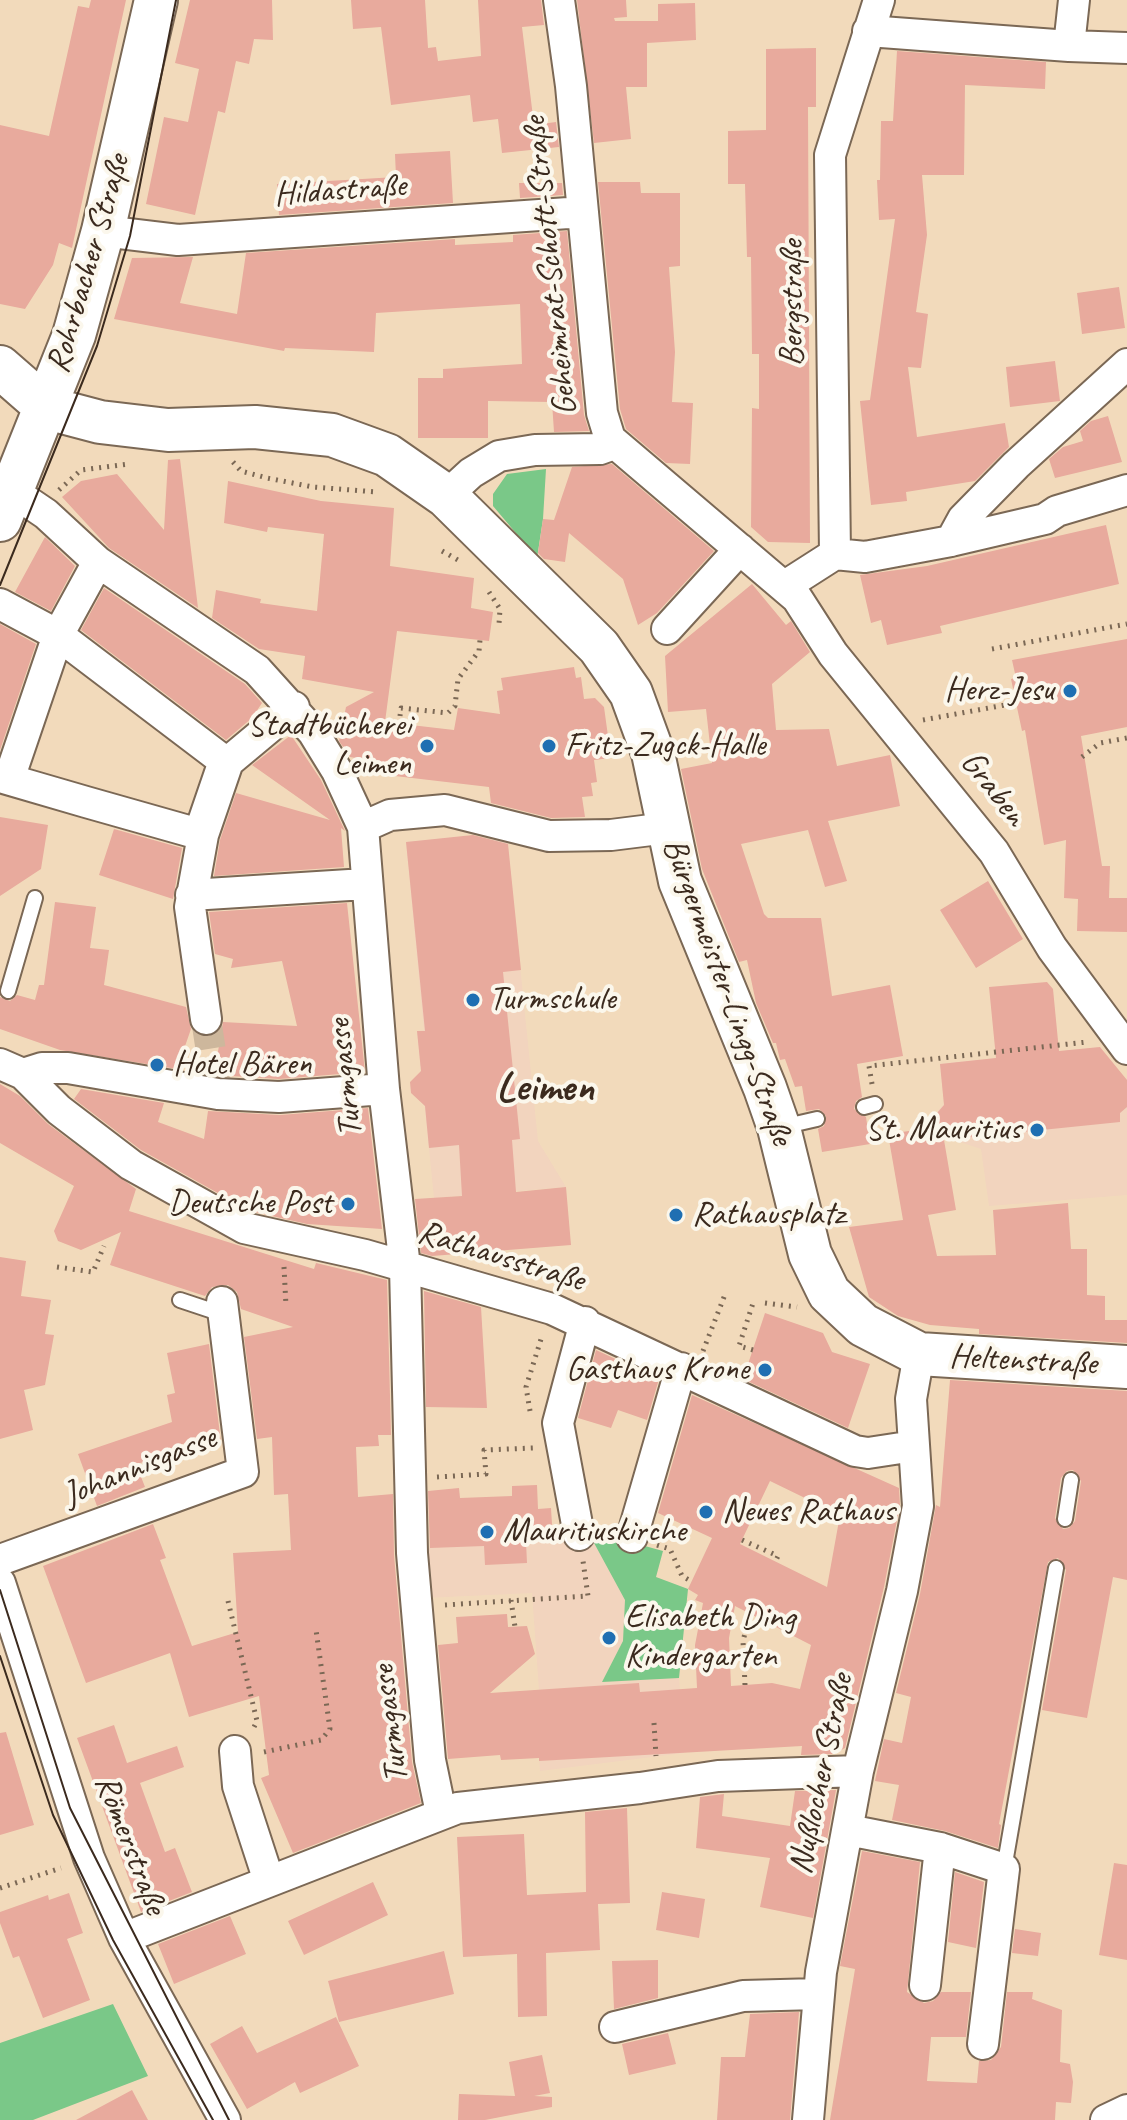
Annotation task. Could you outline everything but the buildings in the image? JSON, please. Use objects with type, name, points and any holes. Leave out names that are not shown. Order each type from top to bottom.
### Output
[{"type":"street","name":"Rohrbacher Straße","points":[[19,508],[47,408],[74,335],[103,231],[156,0]]},
{"type":"street","name":"Geheimrat-Schott-Straße","points":[[559,0],[602,413],[614,444],[785,586]]},
{"type":"street","name":"Bergstraße","points":[[835,554],[830,155],[879,0]]},
{"type":"street","points":[[1069,46],[1074,0]]},
{"type":"street","points":[[868,31],[1127,48]]},
{"type":"street","name":"Hildastraße","points":[[103,231],[178,240],[583,212]]},
{"type":"street","points":[[951,541],[963,519],[1016,465],[1127,364]]},
{"type":"street","points":[[0,367],[47,408]]},
{"type":"street","name":"Bürgermeister-Lingg-Straße","points":[[47,408],[100,422],[145,429],[255,427],[332,435],[387,455],[446,496],[576,622],[599,647],[625,684],[653,753],[667,828],[690,910],[798,1123],[810,1254],[829,1293],[863,1325],[919,1354]]},
{"type":"street","points":[[446,496],[471,473],[499,456],[535,450],[600,449],[614,444]]},
{"type":"street","points":[[785,586],[835,554],[865,557],[951,541],[1045,519],[1057,511],[1127,490]]},
{"type":"street","name":"Turmgasse","points":[[19,508],[257,670],[294,707],[337,771],[363,827],[365,884],[384,1089],[405,1267],[416,1607],[430,1760],[441,1813]]},
{"type":"street","points":[[667,629],[740,549]]},
{"type":"street","points":[[0,604],[58,635],[224,761],[199,834],[4,778],[58,635],[98,562]]},
{"type":"street","name":"Graben","points":[[785,586],[807,609],[839,662],[994,852],[1052,948],[1127,1049]]},
{"type":"street","points":[[206,1019],[191,927],[191,895],[203,835],[228,762],[294,707]]},
{"type":"street","points":[[363,827],[390,815],[445,810],[549,836],[611,835],[667,828]]},
{"type":"street","points":[[191,895],[365,884]]},
{"type":"street","points":[[12,1069],[68,1068],[279,1097],[384,1089]]},
{"type":"street","name":"Rathausstraße","points":[[12,1069],[59,1110],[131,1165],[244,1228],[405,1267],[552,1309],[688,1371],[818,1437],[855,1451],[868,1453],[914,1446]]},
{"type":"street","name":"Johannisgasse","points":[[0,1560],[243,1472],[222,1308]]},
{"type":"street","points":[[579,1535],[548,1447],[558,1423],[585,1322]]},
{"type":"street","points":[[914,1446],[911,1399],[919,1354]]},
{"type":"street","name":"Heltenstraße","points":[[919,1354],[1127,1367]]},
{"type":"street","points":[[632,1537],[688,1371]]},
{"type":"street","name":"Nußlocher Straße","points":[[808,2120],[818,1994],[858,1771],[902,1591],[918,1506],[914,1446]]},
{"type":"street","name":"Römerstraße","points":[[0,1583],[89,1858],[124,1938],[225,2120]]},
{"type":"street","points":[[235,1751],[238,1786],[269,1881]]},
{"type":"street","name":"Turmgasse","points":[[124,1938],[441,1813],[718,1776],[858,1771]]},
{"type":"street","points":[[848,1830],[940,1848],[1004,1869],[983,2044]]},
{"type":"street","points":[[925,1985],[940,1848]]},
{"type":"street","points":[[615,2027],[743,1996],[818,1994]]},
{"type":"street","points":[[1106,2120],[1127,2110]]},
{"type":"lane","points":[[8,991],[35,898]]},
{"type":"lane","points":[[180,1300],[222,1308]]},
{"type":"lane","points":[[1065,1519],[1071,1480]]},
{"type":"lane","points":[[1004,1869],[1056,1568]]},
{"type":"path","points":[[230,459],[241,471],[267,478],[313,487],[387,492]]},
{"type":"path","points":[[19,508],[61,486],[81,470],[140,463]]},
{"type":"path","points":[[499,624],[508,616]]},
{"type":"path","points":[[992,649],[1127,624]]},
{"type":"path","points":[[399,724],[401,708],[448,713],[455,706],[458,679],[479,651],[480,640]]},
{"type":"path","points":[[938,717],[1016,703]]},
{"type":"path","points":[[1082,757],[1100,743],[1127,738]]},
{"type":"path","points":[[871,1081],[869,1066],[891,1062],[1091,1042]]},
{"type":"path","points":[[283,1238],[286,1306]]},
{"type":"path","points":[[57,1267],[93,1272],[104,1246]]},
{"type":"path","points":[[688,1371],[726,1292]]},
{"type":"path","points":[[753,1350],[739,1346],[754,1300]]},
{"type":"path","points":[[531,1418],[526,1387],[552,1309]]},
{"type":"path","points":[[533,1433],[548,1447]]},
{"type":"path","points":[[410,1479],[486,1474],[484,1450],[548,1447]]},
{"type":"path","points":[[416,1607],[588,1596],[579,1535]]},
{"type":"path","points":[[742,1540],[778,1556],[775,1562]]},
{"type":"path","points":[[679,1569],[691,1581]]},
{"type":"path","points":[[511,1600],[515,1627]]},
{"type":"path","points":[[228,1601],[257,1721],[248,1739],[235,1751]]},
{"type":"path","points":[[745,1685],[743,1641],[750,1614]]},
{"type":"path","points":[[235,1751],[260,1753],[321,1740],[330,1729],[316,1630]]},
{"type":"path","points":[[0,1888],[89,1858]]},
{"type":"shaded area","name":"Turmschule","points":[[472,836],[473,842],[507,839],[538,1141],[566,1187],[434,1198],[417,1031],[424,1030],[406,842]]},
{"type":"shaded area","name":"St. Mauritius","points":[[1100,1047],[1127,1088],[1127,1195],[989,1206],[981,1149],[948,1138],[945,1119],[937,1112],[944,1104],[940,1064]]},
{"type":"shaded area","name":"Elisabeth Ding Kindergarten","points":[[579,1535],[663,1551],[656,1577],[688,1589],[679,1678],[684,1753],[540,1771],[535,1695],[539,1690],[532,1593],[424,1598],[422,1548],[570,1540]]},
{"type":"green space","points":[[546,469],[537,558],[493,506],[493,494],[507,474]]},
{"type":"green space","points":[[587,1530],[663,1551],[656,1577],[688,1589],[679,1678],[602,1682],[623,1641],[625,1600]]},
{"type":"green space","points":[[113,2004],[148,2076],[33,2120],[0,2120],[0,2043]]},
{"type":"tunnel","points":[[206,1019],[216,1084]]},
{"type":"tram line","points":[[0,585],[97,346],[130,236],[176,0]]},
{"type":"tram line","points":[[0,1590],[70,1808],[229,2120]]},
{"type":"tram line","points":[[0,1656],[53,1815],[113,1940],[213,2120]]},
{"type":"place","name":"Herz-Jesu","points":[[1070,691]]},
{"type":"place","name":"Stadtbücherei Leimen","points":[[427,746]]},
{"type":"place","name":"Fritz-Zugck-Halle","points":[[549,746]]},
{"type":"place","name":"Turmschule","points":[[473,1000]]},
{"type":"place","name":"Hotel Bären","points":[[157,1065]]},
{"type":"place","name":"St. Mauritius","points":[[1037,1130]]},
{"type":"place","name":"Deutsche Post","points":[[348,1204]]},
{"type":"place","name":"Rathausplatz","points":[[676,1215]]},
{"type":"place","name":"Gasthaus Krone","points":[[765,1370]]},
{"type":"place","name":"Neues Rathaus","points":[[706,1512]]},
{"type":"place","name":"Mauritiuskirche","points":[[487,1532]]},
{"type":"place","name":"Elisabeth Ding Kindergarten","points":[[609,1638]]},
{"type":"district","name":"Leimen","points":[[545,1089]]}]
